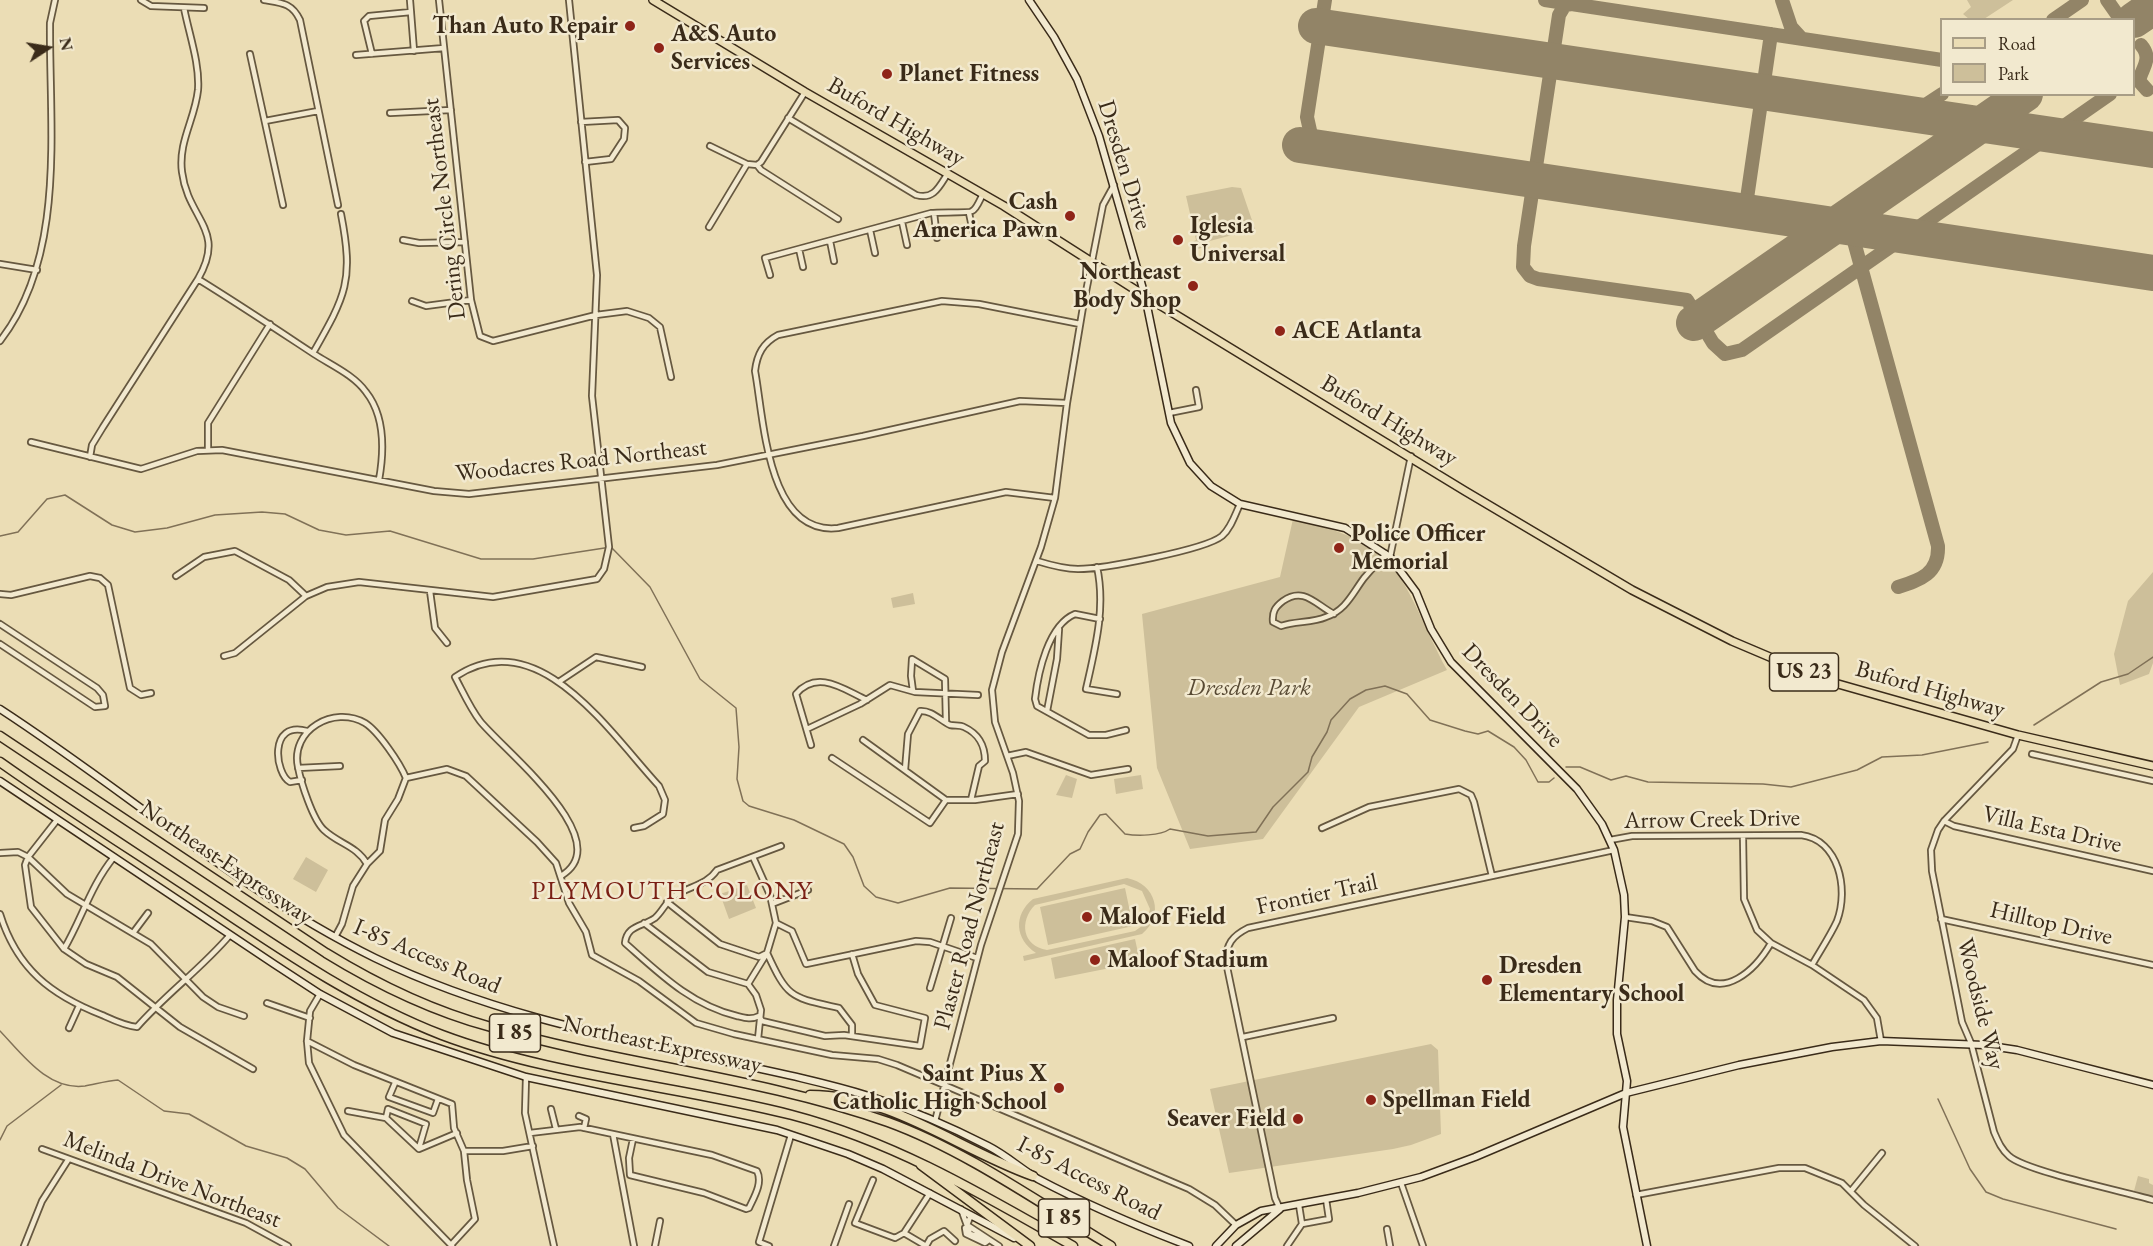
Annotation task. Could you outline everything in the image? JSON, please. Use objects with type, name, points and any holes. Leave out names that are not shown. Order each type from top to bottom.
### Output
[{"type":"highway","name":"Northeast Expressway","points":[[0,736],[326,953],[368,979],[407,997],[492,1028],[800,1095],[890,1123],[949,1150],[1110,1246]]},
{"type":"highway","name":"Northeast Expressway","points":[[0,762],[271,943],[354,995],[392,1014],[489,1050],[791,1115],[862,1137],[915,1158],[962,1182],[1073,1246]]},
{"type":"highway","points":[[800,1095],[830,1095],[907,1118],[1033,1176]]},
{"type":"highway","points":[[915,1158],[943,1184],[1030,1246]]},
{"type":"main road","name":"Buford Highway","points":[[653,0],[805,92],[948,173],[1145,296],[1632,590],[1768,659],[1824,680],[2018,735],[2153,766]]},
{"type":"street","points":[[0,341],[13,325],[37,270],[49,201],[50,23],[55,0]]},
{"type":"street","points":[[141,0],[151,6],[204,8]]},
{"type":"street","points":[[264,0],[285,3],[294,8],[300,20],[338,206]]},
{"type":"street","points":[[410,0],[414,51]]},
{"type":"street","name":"Dering Circle Northeast","points":[[439,0],[471,300],[480,336],[490,341],[596,315],[627,311],[656,322],[662,334],[671,377]]},
{"type":"street","points":[[224,656],[236,653],[306,596],[327,587],[359,582],[493,597],[597,579],[604,569],[609,547],[592,396],[597,275],[569,0]]},
{"type":"street","name":"Dresden Drive","points":[[1029,0],[1054,37],[1077,79],[1099,136],[1145,296],[1169,413],[1177,440],[1195,469],[1223,496],[1239,504],[1345,528],[1388,556],[1416,592],[1431,629],[1451,662],[1577,789],[1591,805],[1610,840],[1622,887],[1624,917],[1617,1011],[1617,1034],[1627,1081],[1623,1127],[1647,1246]]},
{"type":"street","points":[[90,458],[92,445],[198,279],[210,254],[210,242],[191,206],[182,171],[183,142],[198,89],[184,9]]},
{"type":"street","points":[[372,54],[364,21],[369,16],[411,12]]},
{"type":"street","points":[[356,55],[444,48]]},
{"type":"street","points":[[250,54],[283,205]]},
{"type":"street","points":[[757,165],[805,92]]},
{"type":"street","points":[[390,113],[451,110]]},
{"type":"street","points":[[265,121],[318,111]]},
{"type":"street","points":[[788,118],[916,195],[924,197],[934,194],[948,173]]},
{"type":"street","points":[[581,122],[618,120],[626,128],[624,139],[611,159],[585,162]]},
{"type":"street","points":[[710,146],[747,164],[757,165],[761,170],[838,219]]},
{"type":"street","points":[[709,227],[747,164]]},
{"type":"street","name":"Plaster Road Northeast","points":[[935,1121],[947,1085],[977,958],[1018,834],[1018,794],[993,710],[993,683],[1037,561],[1055,498],[1066,403],[1080,324],[1103,205],[1114,185]]},
{"type":"street","points":[[770,275],[765,258],[934,213],[951,210],[969,213],[974,210],[983,195]]},
{"type":"street","points":[[934,213],[938,238]]},
{"type":"street","points":[[969,213],[973,232]]},
{"type":"street","points":[[313,353],[336,312],[345,290],[348,269],[345,234],[340,214]]},
{"type":"street","points":[[902,222],[907,245]]},
{"type":"street","points":[[870,230],[875,253]]},
{"type":"street","points":[[403,240],[419,243],[465,242]]},
{"type":"street","points":[[830,241],[834,261]]},
{"type":"street","points":[[799,249],[803,267]]},
{"type":"street","points":[[0,264],[37,270]]},
{"type":"street","points":[[198,279],[356,382],[372,402],[379,421],[383,452],[379,480]]},
{"type":"street","points":[[412,301],[426,306],[471,300]]},
{"type":"street","points":[[1055,498],[1006,492],[827,530],[804,520],[789,506],[778,487],[755,371],[762,348],[768,340],[778,335],[942,302],[979,304],[1080,324]]},
{"type":"street","points":[[208,449],[208,423],[270,324]]},
{"type":"street","points":[[1169,413],[1199,407],[1196,390]]},
{"type":"street","name":"Woodacres Road Northeast","points":[[31,442],[141,469],[208,449],[451,494],[469,494],[717,465],[1020,400],[1066,403]]},
{"type":"street","points":[[1334,614],[1313,598],[1294,595],[1279,604],[1272,617],[1273,621],[1281,626],[1296,621],[1317,620],[1334,614],[1346,605],[1364,578],[1388,556],[1411,456]]},
{"type":"street","points":[[1037,561],[1064,568],[1097,567],[1213,541],[1227,531],[1239,504]]},
{"type":"street","points":[[176,576],[204,556],[235,551],[289,580],[306,596]]},
{"type":"street","points":[[1097,567],[1101,584],[1100,619],[1086,689],[1117,694]]},
{"type":"street","points":[[0,594],[10,595],[90,576],[100,578],[108,585],[130,688],[141,695],[151,693]]},
{"type":"street","points":[[430,591],[435,628],[447,643]]},
{"type":"street","points":[[1100,619],[1075,614],[1059,626],[1049,645],[1036,693],[1038,705],[1089,735],[1106,735],[1126,730]]},
{"type":"street","points":[[0,624],[97,688],[103,695],[105,706],[95,707],[0,644]]},
{"type":"street","points":[[1047,711],[1057,659],[1059,626]]},
{"type":"street","points":[[560,681],[596,657],[642,667]]},
{"type":"street","points":[[913,692],[912,659],[945,679],[946,722]]},
{"type":"street","points":[[561,876],[571,870],[577,850],[574,833],[567,816],[544,786],[479,720],[455,677],[470,667],[502,661],[523,662],[560,681],[658,786],[665,800],[663,814],[644,826],[634,828]]},
{"type":"street","points":[[811,745],[796,694],[808,686],[834,682],[867,700]]},
{"type":"street","points":[[807,729],[867,700],[890,685],[913,692],[978,695]]},
{"type":"street","name":"I-85 Access Road","points":[[0,709],[61,749],[272,900],[335,937],[407,973],[510,1011],[840,1088],[935,1121],[990,1147],[1033,1176],[1113,1217],[1176,1244],[1189,1246]]},
{"type":"street","points":[[905,770],[908,734],[920,711],[929,712],[952,726],[962,726],[983,742],[985,761],[979,766],[971,800]]},
{"type":"street","points":[[335,937],[342,924],[352,886],[367,864],[375,859],[382,848],[385,820],[398,799],[406,778],[399,764],[367,724],[353,718],[333,718],[317,723],[307,731],[298,747],[298,768],[317,821],[323,830],[359,851],[367,864]]},
{"type":"street","points":[[302,780],[286,780],[282,772],[279,752],[287,730],[292,728],[307,731]]},
{"type":"street","name":"Woodside Way","points":[[2018,735],[2013,749],[1944,821],[1931,850],[1941,919],[1962,1022],[1971,1043],[1994,1132],[1999,1144],[2009,1156],[2028,1166],[2153,1200]]},
{"type":"street","points":[[863,740],[946,800],[971,800],[1018,794]]},
{"type":"street","points":[[1007,756],[1026,752],[1092,775],[1128,769]]},
{"type":"street","points":[[2032,754],[2153,781]]},
{"type":"street","points":[[832,758],[930,823],[946,800]]},
{"type":"street","points":[[2137,777],[2140,763]]},
{"type":"street","points":[[298,768],[340,766]]},
{"type":"street","points":[[406,778],[433,770],[447,769],[462,775],[550,855],[561,876],[569,903],[586,932],[592,955],[639,981],[696,1023],[832,1055],[878,1059],[947,1085],[1189,1190],[1215,1205],[1236,1225]]},
{"type":"street","points":[[0,781],[320,994],[393,1033],[526,1077],[791,1135],[848,1154],[930,1192],[1030,1246]]},
{"type":"street","points":[[1322,828],[1369,807],[1459,789],[1471,795],[1474,802],[1492,876]]},
{"type":"street","points":[[57,820],[28,857],[25,865],[31,907],[64,949],[86,964],[117,977],[154,1008],[254,1069]]},
{"type":"street","name":"Villa Esta Drive","points":[[1944,821],[1954,826],[2153,871]]},
{"type":"street","name":"Arrow Creek Drive","points":[[1610,840],[1632,836],[1810,836],[1818,840],[1835,860],[1841,882],[1840,905],[1837,920],[1812,965]]},
{"type":"street","points":[[1743,836],[1743,882],[1747,912],[1756,930],[1771,943],[1853,991],[1872,1009],[1881,1041]]},
{"type":"street","points":[[781,846],[717,870],[711,878],[674,896],[656,917],[633,927],[626,935],[625,943],[692,998],[714,1010],[752,1019],[759,1016],[762,1021],[825,1036],[852,1036],[920,1046],[925,1018],[875,1005],[858,974],[852,954]]},
{"type":"street","name":"Frontier Trail","points":[[1280,1209],[1275,1198],[1226,962],[1228,946],[1237,933],[1248,928],[1614,850]]},
{"type":"street","points":[[0,853],[18,852],[28,857],[67,894],[151,944],[210,1002],[244,1016]]},
{"type":"street","points":[[64,949],[100,874],[114,857]]},
{"type":"street","points":[[748,984],[767,952],[776,923],[772,904],[753,857]]},
{"type":"street","points":[[772,904],[808,890]]},
{"type":"street","points":[[667,902],[720,944],[759,957],[767,952]]},
{"type":"street","points":[[133,933],[148,913]]},
{"type":"street","points":[[0,915],[19,956],[41,982],[65,1000],[137,1027],[180,983],[187,981],[230,935]]},
{"type":"street","points":[[1624,917],[1652,921],[1667,927],[1700,977],[1714,983],[1741,978],[1749,973],[1771,943]]},
{"type":"street","points":[[930,988],[951,918]]},
{"type":"street","name":"Hilltop Drive","points":[[1941,919],[2153,965]]},
{"type":"street","points":[[644,923],[708,972],[748,984],[756,994],[762,1021],[758,1039]]},
{"type":"street","points":[[776,923],[792,931],[806,964],[916,941],[977,958]]},
{"type":"street","points":[[767,952],[787,991],[799,999],[839,1008],[852,1025],[852,1036]]},
{"type":"street","points":[[308,1041],[395,1083],[452,1104],[457,1133],[464,1151],[475,1219],[452,1245],[344,1135],[309,1063],[308,1041],[310,1011],[320,994]]},
{"type":"street","points":[[267,1003],[310,1018]]},
{"type":"street","points":[[69,1029],[79,1006]]},
{"type":"street","points":[[1243,1037],[1333,1018]]},
{"type":"street","points":[[1216,1246],[1236,1225],[1262,1210],[1280,1209],[1401,1183],[1475,1157],[1626,1093],[1740,1065],[1832,1047],[1881,1041],[1971,1043],[2017,1050],[2153,1085]]},
{"type":"street","points":[[526,1077],[525,1113],[554,1246]]},
{"type":"street","points":[[395,1083],[389,1097],[433,1113],[438,1099]]},
{"type":"street","points":[[386,1118],[388,1109],[426,1124],[419,1149]]},
{"type":"street","points":[[551,1110],[556,1129]]},
{"type":"street","points":[[348,1112],[386,1118],[419,1149]]},
{"type":"street","points":[[579,1116],[586,1119],[584,1128]]},
{"type":"street","points":[[530,1133],[584,1128],[712,1155],[757,1172],[759,1183],[749,1208],[746,1209],[704,1193],[630,1175],[629,1158],[633,1139]]},
{"type":"street","points":[[419,1149],[457,1133]]},
{"type":"street","points":[[613,1134],[634,1246]]},
{"type":"street","points":[[770,1246],[759,1242],[791,1135]]},
{"type":"street","points":[[464,1151],[503,1151],[533,1146]]},
{"type":"street","name":"Melinda Drive Northeast","points":[[42,1149],[246,1223],[288,1246]]},
{"type":"street","points":[[1851,1191],[1882,1153]]},
{"type":"street","points":[[24,1246],[42,1201],[68,1160]]},
{"type":"street","points":[[1636,1195],[1792,1167],[1805,1168],[1831,1176],[1915,1246]]},
{"type":"street","points":[[873,1180],[855,1223],[895,1238],[904,1233],[930,1192]]},
{"type":"street","points":[[1401,1183],[1423,1246]]},
{"type":"street","points":[[1302,1224],[1329,1219],[1326,1199]]},
{"type":"street","points":[[834,1246],[849,1204]]},
{"type":"street","points":[[1290,1245],[1302,1224],[1299,1205]]},
{"type":"street","points":[[961,1209],[969,1234],[989,1240],[999,1246]]},
{"type":"street","points":[[1236,1246],[1280,1209]]},
{"type":"street","points":[[971,1215],[967,1225],[978,1237]]},
{"type":"street","points":[[655,1246],[660,1221]]},
{"type":"street","points":[[1387,1229],[1390,1246]]},
{"type":"street","points":[[904,1233],[926,1246],[930,1239],[944,1231],[955,1241]]},
{"type":"green space","points":[[1967,0],[2013,0],[1986,18],[1968,18],[1963,14],[1971,7]]},
{"type":"green space","points":[[1232,187],[1241,188],[1255,229],[1206,242],[1207,246],[1195,250],[1193,242],[1196,240],[1186,196]]},
{"type":"green space","name":"Dresden Park","points":[[1293,519],[1330,529],[1358,540],[1379,554],[1407,589],[1447,670],[1359,707],[1263,839],[1190,849],[1157,768],[1142,614],[1280,577]]},
{"type":"green space","points":[[2153,572],[2153,663],[2149,674],[2120,685],[2114,654],[2128,601]]},
{"type":"green space","points":[[913,593],[915,604],[893,608],[891,598]]},
{"type":"green space","points":[[1066,775],[1077,779],[1072,798],[1056,795]]},
{"type":"green space","points":[[1141,775],[1143,789],[1116,794],[1114,779]]},
{"type":"green space","points":[[306,857],[328,870],[316,892],[293,879]]},
{"type":"green space","points":[[1127,878],[1137,881],[1151,893],[1155,910],[1149,926],[1142,934],[1024,961],[1023,956],[1036,953],[1024,941],[1019,927],[1022,912],[1033,899]],"holes":[[[1124,884],[1142,891],[1150,909],[1146,923],[1135,931],[1047,950],[1032,944],[1028,938],[1025,925],[1035,905]]]},
{"type":"green space","points":[[747,885],[756,908],[729,919],[720,894]]},
{"type":"green space","name":"Maloof Field","points":[[1125,888],[1133,926],[1048,945],[1040,907]]},
{"type":"green space","name":"Maloof Stadium","points":[[1135,939],[1140,962],[1055,979],[1051,958]]},
{"type":"green space","points":[[1431,1044],[1438,1050],[1441,1134],[1393,1149],[1229,1173],[1210,1089]]},
{"type":"green space","points":[[2138,1176],[2149,1179],[2149,1183],[2153,1185],[2153,1197],[2134,1191]]},
{"type":"waterway","points":[[0,536],[18,532],[47,499],[65,495],[112,525],[135,532],[167,528],[215,515],[262,512],[285,514],[319,530],[346,535],[390,531],[481,559],[533,559],[611,547],[650,587],[700,679],[736,708],[739,747],[737,779],[743,801],[749,806],[794,820],[844,844],[853,857],[864,886],[876,897],[898,903],[950,888],[1037,889],[1070,854],[1080,849],[1100,815],[1106,814],[1125,834],[1130,835],[1155,834],[1170,829],[1208,836],[1256,832],[1273,807],[1308,772],[1312,757],[1327,732],[1331,720],[1350,699],[1366,690],[1385,686],[1407,694],[1430,720],[1478,734],[1488,731],[1514,747],[1526,760],[1538,782],[1549,782],[1554,778]]},
{"type":"waterway","points":[[2034,725],[2101,682],[2128,674],[2153,657]]},
{"type":"waterway","points":[[1566,767],[1580,767],[1611,780],[1626,776],[1648,782],[1763,784],[1791,787],[1857,770],[1882,757],[1922,755],[1988,742]]},
{"type":"waterway","points":[[0,1031],[37,1069],[59,1083],[85,1086],[118,1080],[164,1111],[189,1114],[246,1146],[287,1158],[305,1169],[338,1208],[389,1246]]},
{"type":"waterway","points":[[0,1140],[7,1126],[61,1085]]},
{"type":"waterway","points":[[1938,1099],[1970,1169],[1986,1192],[2003,1199],[2116,1229]]},
{"type":"taxiway","points":[[1311,135],[1307,117],[1325,0]]},
{"type":"taxiway","points":[[1545,0],[1940,60]]},
{"type":"taxiway","points":[[1782,0],[1791,27],[1802,39]]},
{"type":"taxiway","points":[[2056,18],[2082,0]]},
{"type":"taxiway","points":[[2107,0],[2120,18]]},
{"type":"taxiway","points":[[1572,4],[1565,5],[1559,15],[1524,246],[1523,267],[1530,276],[1538,279],[1687,300],[1713,343],[1725,354],[1742,350],[2107,96]]},
{"type":"taxiway","points":[[1745,212],[1771,34]]},
{"type":"taxiway","points":[[2141,45],[2146,55],[2146,63],[2139,81],[2147,90]]},
{"type":"taxiway","points":[[1910,115],[1940,95]]},
{"type":"taxiway","points":[[1850,227],[1938,546],[1932,569],[1914,582],[1898,587]]},
{"type":"runway","points":[[2135,19],[2153,7]]},
{"type":"runway","points":[[1316,26],[2153,150]]},
{"type":"runway","points":[[1694,323],[2022,96]]},
{"type":"runway","points":[[1300,145],[2153,273]]},
{"type":"place","name":"Than Auto Repair","points":[[630,26]]},
{"type":"place","name":"A&S Auto Services","points":[[659,48]]},
{"type":"place","name":"Planet Fitness","points":[[887,74]]},
{"type":"place","name":"Cash America Pawn","points":[[1070,216]]},
{"type":"place","name":"Iglesia Universal","points":[[1178,240]]},
{"type":"place","name":"Northeast Body Shop","points":[[1193,286]]},
{"type":"place","name":"ACE Atlanta","points":[[1280,331]]},
{"type":"place","name":"Police Officer Memorial","points":[[1339,548]]},
{"type":"place","name":"Maloof Field","points":[[1087,917]]},
{"type":"place","name":"Maloof Stadium","points":[[1095,960]]},
{"type":"place","name":"Dresden Elementary School","points":[[1487,980]]},
{"type":"place","name":"Saint Pius X Catholic High School","points":[[1059,1088]]},
{"type":"place","name":"Spellman Field","points":[[1371,1100]]},
{"type":"place","name":"Seaver Field","points":[[1298,1119]]},
{"type":"district","name":"PLYMOUTH COLONY","points":[[672,892]]}]
